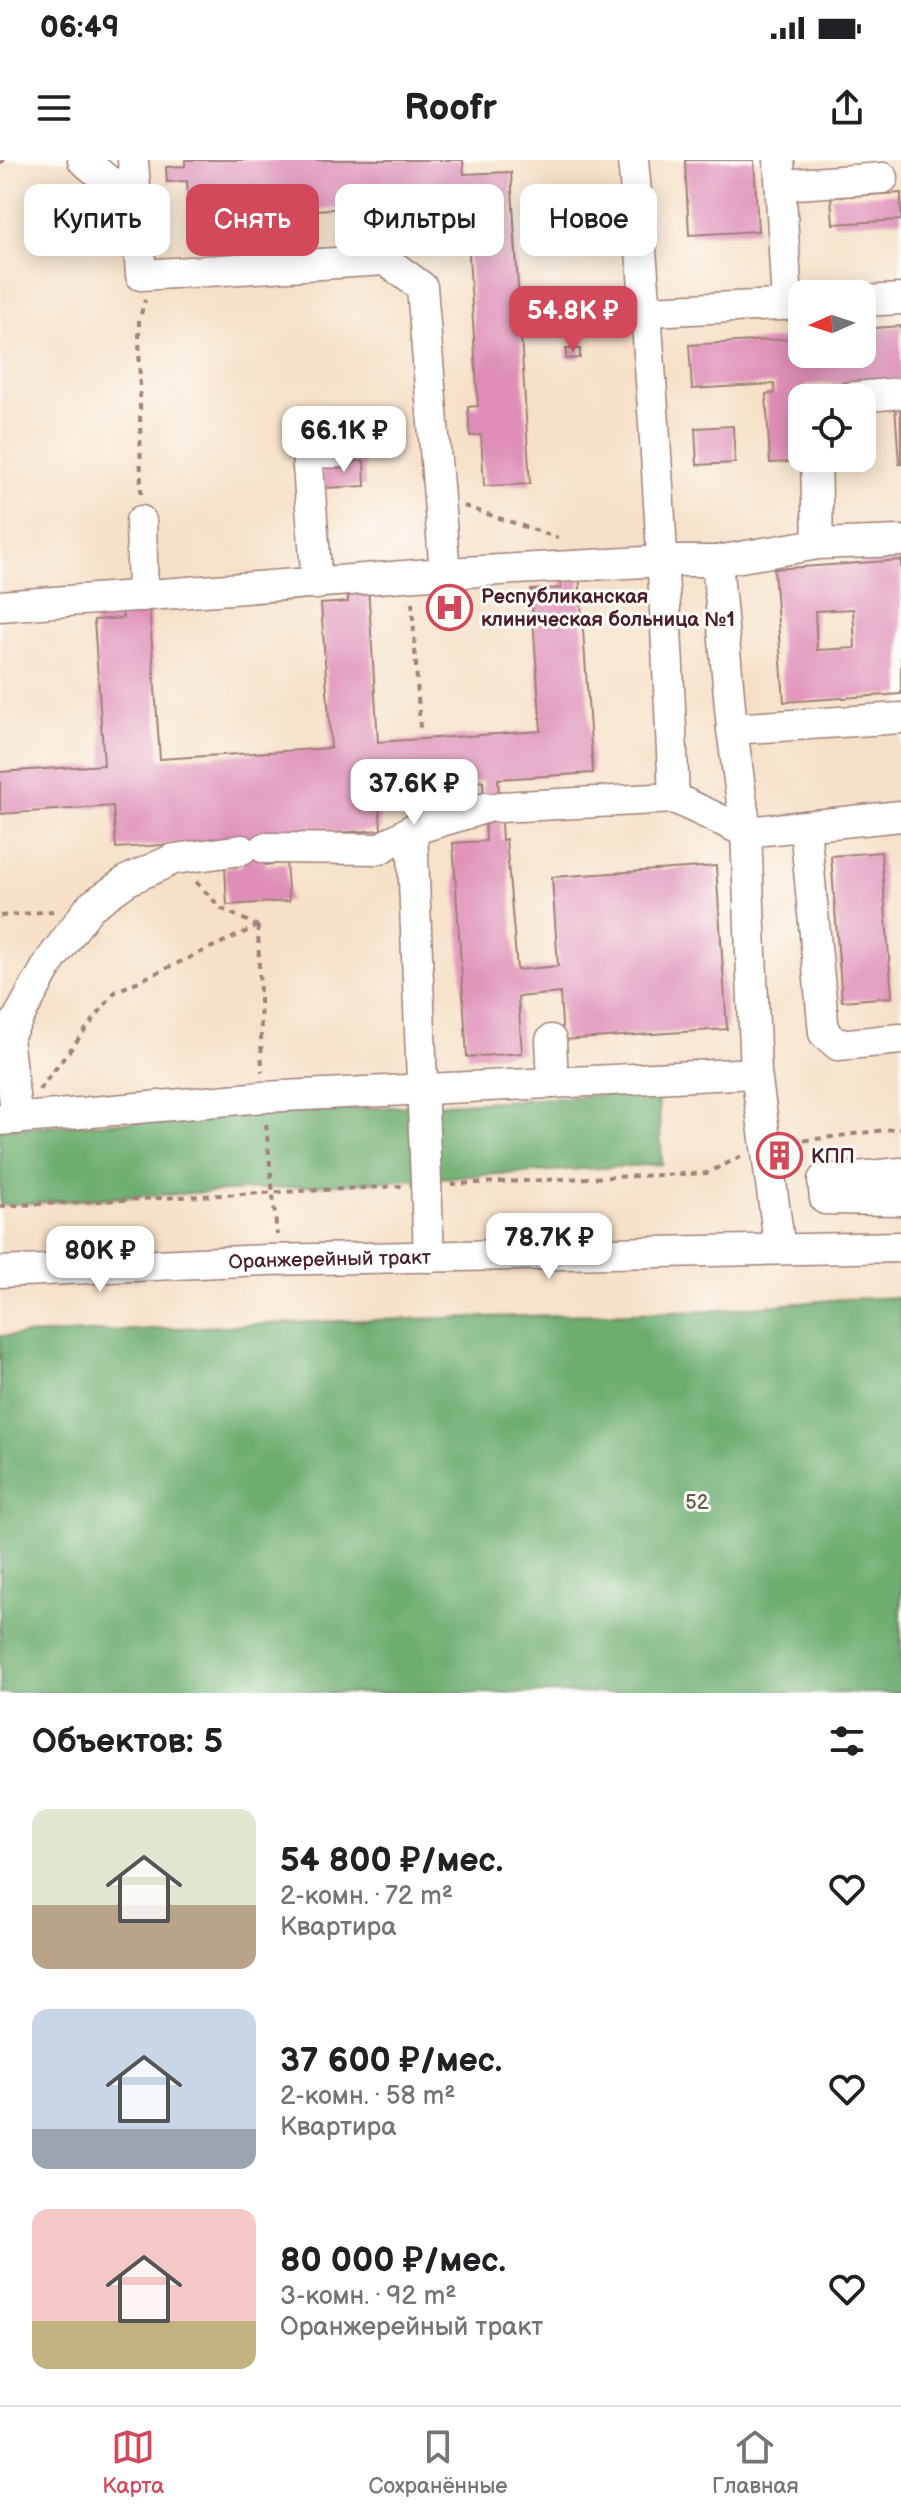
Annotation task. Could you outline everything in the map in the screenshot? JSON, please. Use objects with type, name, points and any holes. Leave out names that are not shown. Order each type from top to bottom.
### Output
[{"type":"street","points":[[83,160],[112,184]]},
{"type":"street","points":[[133,160],[134,184]]},
{"type":"street","points":[[633,160],[647,311],[674,798]]},
{"type":"street","points":[[792,280],[780,172],[883,178]]},
{"type":"street","points":[[139,256],[141,275],[385,260],[422,287],[445,573]]},
{"type":"street","points":[[876,300],[901,299]]},
{"type":"street","points":[[647,311],[788,304]]},
{"type":"street","points":[[876,395],[901,393]]},
{"type":"street","points":[[317,584],[307,453],[343,452]]},
{"type":"street","points":[[816,472],[818,544]]},
{"type":"street","points":[[141,521],[143,596]]},
{"type":"street","points":[[0,606],[445,573],[717,561],[818,544],[901,541]]},
{"type":"street","points":[[717,561],[732,729],[746,832],[756,1073],[780,1249]]},
{"type":"street","points":[[732,729],[901,718]]},
{"type":"street","points":[[756,1073],[263,1097],[8,1120],[4,1032],[90,907],[128,880],[174,859],[254,849],[379,849],[412,830],[492,808],[674,798],[746,832],[901,816]]},
{"type":"street","points":[[805,826],[824,1033],[838,1045],[901,1039]]},
{"type":"street","points":[[412,830],[429,1257]]},
{"type":"street","points":[[551,1040],[553,1083]]},
{"type":"street","points":[[901,1173],[823,1180],[825,1199],[901,1200]]},
{"type":"street","name":"Оранжерейный тракт","points":[[0,1272],[196,1263],[901,1247]]},
{"type":"path","points":[[141,521],[139,321],[152,275]]},
{"type":"path","points":[[439,497],[571,542]]},
{"type":"path","points":[[410,576],[420,728]]},
{"type":"path","points":[[8,1120],[115,992],[258,926],[222,909],[174,859]]},
{"type":"path","points":[[0,916],[90,907]]},
{"type":"path","points":[[0,1206],[707,1173],[765,1146],[901,1128]]},
{"type":"green space","points":[[658,1092],[662,1164],[0,1205],[0,1129]]},
{"type":"green space","name":"52","points":[[901,1297],[901,1693],[0,1693],[0,1336],[334,1321],[709,1311]]},
{"type":"building","points":[[185,160],[463,160],[464,174],[511,172],[530,484],[484,486],[481,435],[470,436],[468,407],[478,406],[469,256],[504,256],[504,184],[335,184],[335,209],[319,210],[319,184],[167,182],[166,167],[185,166]]},
{"type":"building","points":[[685,160],[754,160],[758,231],[689,235]]},
{"type":"building","points":[[901,193],[901,220],[833,224],[831,197]]},
{"type":"building","points":[[901,326],[901,379],[788,384],[788,462],[770,463],[766,394],[775,393],[774,384],[692,389],[689,345],[788,339],[788,368],[876,368],[876,328]]},
{"type":"building","points":[[566,349],[580,349],[580,358],[566,359]]},
{"type":"building","points":[[901,404],[901,464],[899,464],[895,405]]},
{"type":"building","points":[[733,426],[735,463],[697,465],[695,428]]},
{"type":"building","points":[[364,461],[365,486],[323,488],[322,463]]},
{"type":"building","points":[[901,560],[901,694],[784,702],[774,569]],"holes":[[[853,609],[855,648],[817,650],[815,611]]]},
{"type":"building","points":[[579,572],[593,773],[498,779],[517,970],[558,966],[552,877],[716,866],[727,1029],[563,1040],[560,993],[518,997],[522,1053],[467,1057],[453,843],[486,841],[483,781],[378,789],[381,830],[266,838],[266,865],[286,863],[289,901],[227,905],[225,867],[242,866],[242,840],[116,848],[113,806],[0,814],[0,772],[104,765],[94,620],[123,618],[121,605],[149,603],[160,759],[331,748],[321,604],[348,602],[347,586],[368,585],[378,742],[541,731],[531,590],[561,588],[560,573]]},
{"type":"building","points":[[881,852],[892,997],[842,1001],[831,856]]},
{"type":"place","name":"Республиканская клиническая больница №1","points":[[450,607]]},
{"type":"place","name":"КПП","points":[[780,1156]]}]
